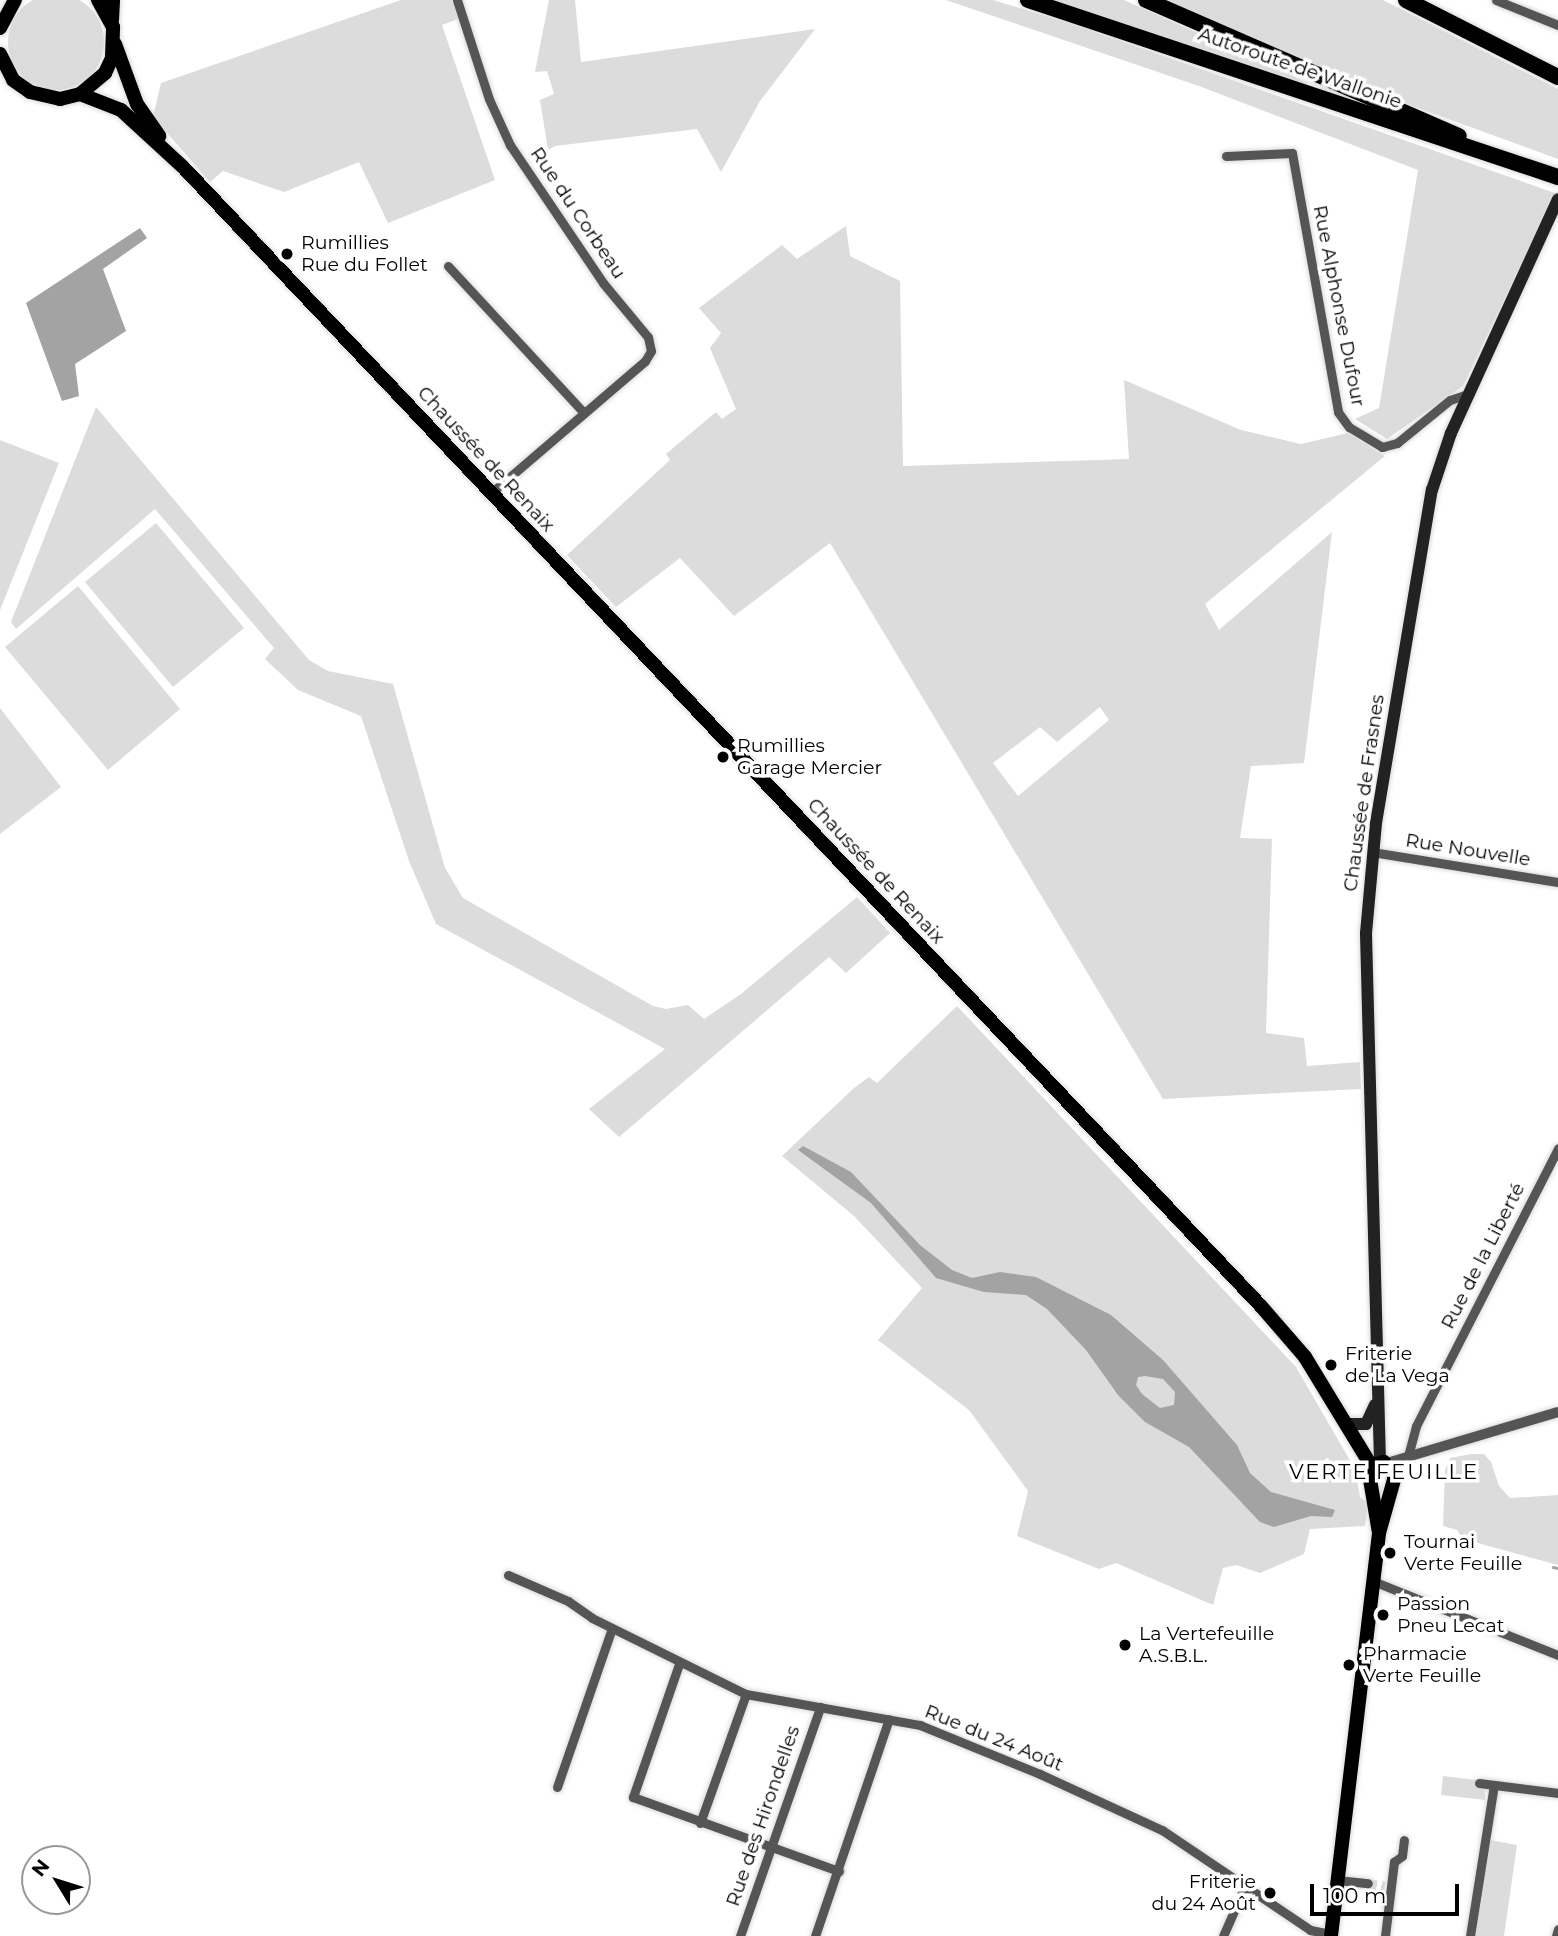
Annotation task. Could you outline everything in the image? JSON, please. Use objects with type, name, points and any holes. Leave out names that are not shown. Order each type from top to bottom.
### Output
[{"type":"highway","points":[[111,20],[112,0]]},
{"type":"highway","name":"Autoroute de Wallonie","points":[[1028,0],[1558,177]]},
{"type":"highway","points":[[1146,0],[1273,58],[1442,126],[1488,154]]},
{"type":"highway","points":[[1406,0],[1558,77]]},
{"type":"main road","points":[[1,20],[15,0]]},
{"type":"main road","points":[[0,54],[3,70],[21,87],[39,96],[60,99],[80,94],[105,73],[114,42],[111,20],[98,0]]},
{"type":"main road","name":"Chaussée de Renaix","points":[[114,42],[137,104],[183,167]]},
{"type":"main road","name":"Chaussée de Renaix","points":[[80,94],[121,110],[183,167],[1290,1338],[1347,1424],[1385,1470]]},
{"type":"main road","name":"Chaussée de Frasnes","points":[[1385,1470],[1377,1398],[1366,933],[1372,852],[1425,514],[1451,433],[1558,200]]},
{"type":"main road","points":[[1347,1424],[1370,1420],[1377,1398]]},
{"type":"main road","points":[[1331,1935],[1379,1534],[1385,1470],[1369,1476],[1373,1485],[1379,1534]]},
{"type":"street","name":"Rue du Corbeau","points":[[457,0],[489,99],[510,145],[603,283],[648,337],[651,351],[645,361],[491,493]]},
{"type":"street","points":[[1496,0],[1558,25]]},
{"type":"street","name":"Rue Alphonse Dufour","points":[[1226,156],[1292,153],[1338,412],[1349,426],[1382,447],[1397,443],[1450,400],[1470,393]]},
{"type":"street","points":[[448,266],[584,413]]},
{"type":"street","name":"Rue Nouvelle","points":[[1372,852],[1558,882]]},
{"type":"street","name":"Rue de la Liberté","points":[[1408,1456],[1416,1426],[1558,1148]]},
{"type":"street","points":[[1385,1470],[1408,1456],[1558,1412]]},
{"type":"street","name":"Rue du 24 Août","points":[[508,1575],[568,1601],[679,1664],[746,1694],[889,1719],[948,1735],[1162,1830],[1310,1930],[1331,1935]]},
{"type":"street","points":[[1373,1581],[1558,1655]]},
{"type":"street","points":[[557,1787],[612,1628]]},
{"type":"street","points":[[679,1664],[633,1797],[839,1871]]},
{"type":"street","points":[[701,1822],[746,1694]]},
{"type":"street","name":"Rue des Hirondelles","points":[[740,1936],[820,1707]]},
{"type":"street","points":[[816,1936],[889,1719]]},
{"type":"street","points":[[1479,1783],[1558,1793]]},
{"type":"street","points":[[1469,1936],[1494,1785]]},
{"type":"street","points":[[1385,1936],[1388,1886],[1394,1862],[1402,1856],[1404,1840]]},
{"type":"street","points":[[1337,1880],[1368,1883]]},
{"type":"street","points":[[1223,1936],[1245,1886]]},
{"type":"street","points":[[1556,1936],[1558,1929]]},
{"type":"shaded area","points":[[56,-6],[74,-2],[90,8],[100,24],[104,42],[100,60],[90,76],[74,86],[56,90],[38,86],[22,76],[12,60],[8,42],[12,24],[22,8],[38,-2]]},
{"type":"shaded area","points":[[401,0],[457,0],[463,17],[442,25],[495,180],[388,223],[359,162],[284,192],[223,171],[210,182],[153,117],[161,83]]},
{"type":"shaded area","points":[[549,0],[575,0],[581,62],[815,29],[760,101],[721,172],[697,129],[555,146],[548,150],[540,100],[554,94],[547,71],[535,72]]},
{"type":"shaded area","points":[[946,0],[993,0],[1075,25],[1555,193],[1463,386],[1387,439],[1355,419],[1379,408],[1418,170],[1199,86]]},
{"type":"shaded area","points":[[1053,0],[1124,0],[1308,83],[1306,85]]},
{"type":"shaded area","points":[[1163,0],[1383,0],[1558,89],[1558,159],[1341,80]]},
{"type":"shaded area","points":[[846,226],[850,256],[900,281],[903,466],[1129,459],[1124,380],[1241,430],[1301,444],[1348,433],[1385,456],[1205,604],[1219,630],[1332,532],[1304,763],[1251,766],[1240,838],[1272,839],[1266,1033],[1304,1038],[1307,1066],[1360,1062],[1361,1089],[1163,1099],[830,543],[734,616],[680,558],[616,607],[567,555],[670,460],[666,454],[716,412],[722,419],[736,409],[710,348],[721,333],[699,308],[782,245],[797,259]],"holes":[[[1100,707],[1109,720],[1018,796],[993,763],[1040,727],[1057,742]]]},
{"type":"shaded area","points":[[140,228],[147,238],[103,269],[126,331],[75,364],[79,396],[62,401],[26,303]]},
{"type":"shaded area","points":[[96,407],[309,660],[328,671],[393,684],[445,868],[463,898],[653,1006],[666,1009],[688,1005],[704,1019],[741,994],[857,897],[890,933],[846,973],[829,957],[619,1137],[589,1109],[665,1049],[436,924],[409,861],[361,716],[298,690],[265,659],[274,648],[155,509],[16,629],[11,622]]},
{"type":"shaded area","points":[[0,440],[59,463],[0,610]]},
{"type":"shaded area","points":[[156,523],[244,628],[173,687],[85,582]]},
{"type":"shaded area","points":[[78,586],[180,709],[108,770],[5,647]]},
{"type":"shaded area","points":[[0,708],[61,787],[0,834]]},
{"type":"shaded area","points":[[957,1006],[1296,1367],[1355,1469],[1360,1497],[1368,1504],[1365,1526],[1310,1529],[1304,1554],[1260,1573],[1236,1565],[1223,1568],[1213,1605],[1116,1563],[1099,1569],[1017,1536],[1028,1491],[969,1410],[878,1340],[922,1288],[854,1216],[782,1156],[854,1088],[869,1077],[877,1083]]},
{"type":"shaded area","points":[[803,1146],[851,1172],[920,1245],[952,1270],[972,1278],[1000,1272],[1036,1277],[1111,1315],[1163,1360],[1237,1445],[1250,1473],[1271,1492],[1335,1510],[1332,1517],[1311,1516],[1274,1527],[1260,1522],[1189,1447],[1145,1422],[1118,1395],[1086,1350],[1047,1309],[1026,1295],[984,1292],[936,1278],[871,1203],[798,1150]],"holes":[[[1138,1377],[1163,1379],[1175,1392],[1174,1405],[1160,1408],[1142,1394],[1136,1385]]]},
{"type":"shaded area","points":[[1484,1454],[1491,1462],[1499,1486],[1510,1498],[1558,1495],[1558,1565],[1463,1539],[1457,1530],[1443,1526],[1445,1470],[1450,1458]]},
{"type":"shaded area","points":[[1443,1776],[1477,1780],[1477,1788],[1485,1790],[1485,1800],[1441,1795]]},
{"type":"shaded area","points":[[1492,1814],[1490,1840],[1517,1845],[1504,1936],[1474,1936]]},
{"type":"waterway","points":[[1553,1567],[1558,1568]]},
{"type":"tunnel","points":[[1368,1883],[1385,1886]]},
{"type":"place","name":"Rumillies Rue du Follet","points":[[287,254]]},
{"type":"place","name":"Rumillies Garage Mercier","points":[[723,757]]},
{"type":"place","name":"Friterie de La Vega","points":[[1331,1365]]},
{"type":"place","name":"Tournai Verte Feuille","points":[[1390,1553]]},
{"type":"place","name":"Passion Pneu Lecat","points":[[1383,1615]]},
{"type":"place","name":"La Vertefeuille A.S.B.L.","points":[[1125,1645]]},
{"type":"place","name":"Pharmacie Verte Feuille","points":[[1349,1665]]},
{"type":"place","name":"Friterie du 24 Août","points":[[1270,1893]]},
{"type":"district","name":"VERTE FEUILLE","points":[[1384,1472]]}]
